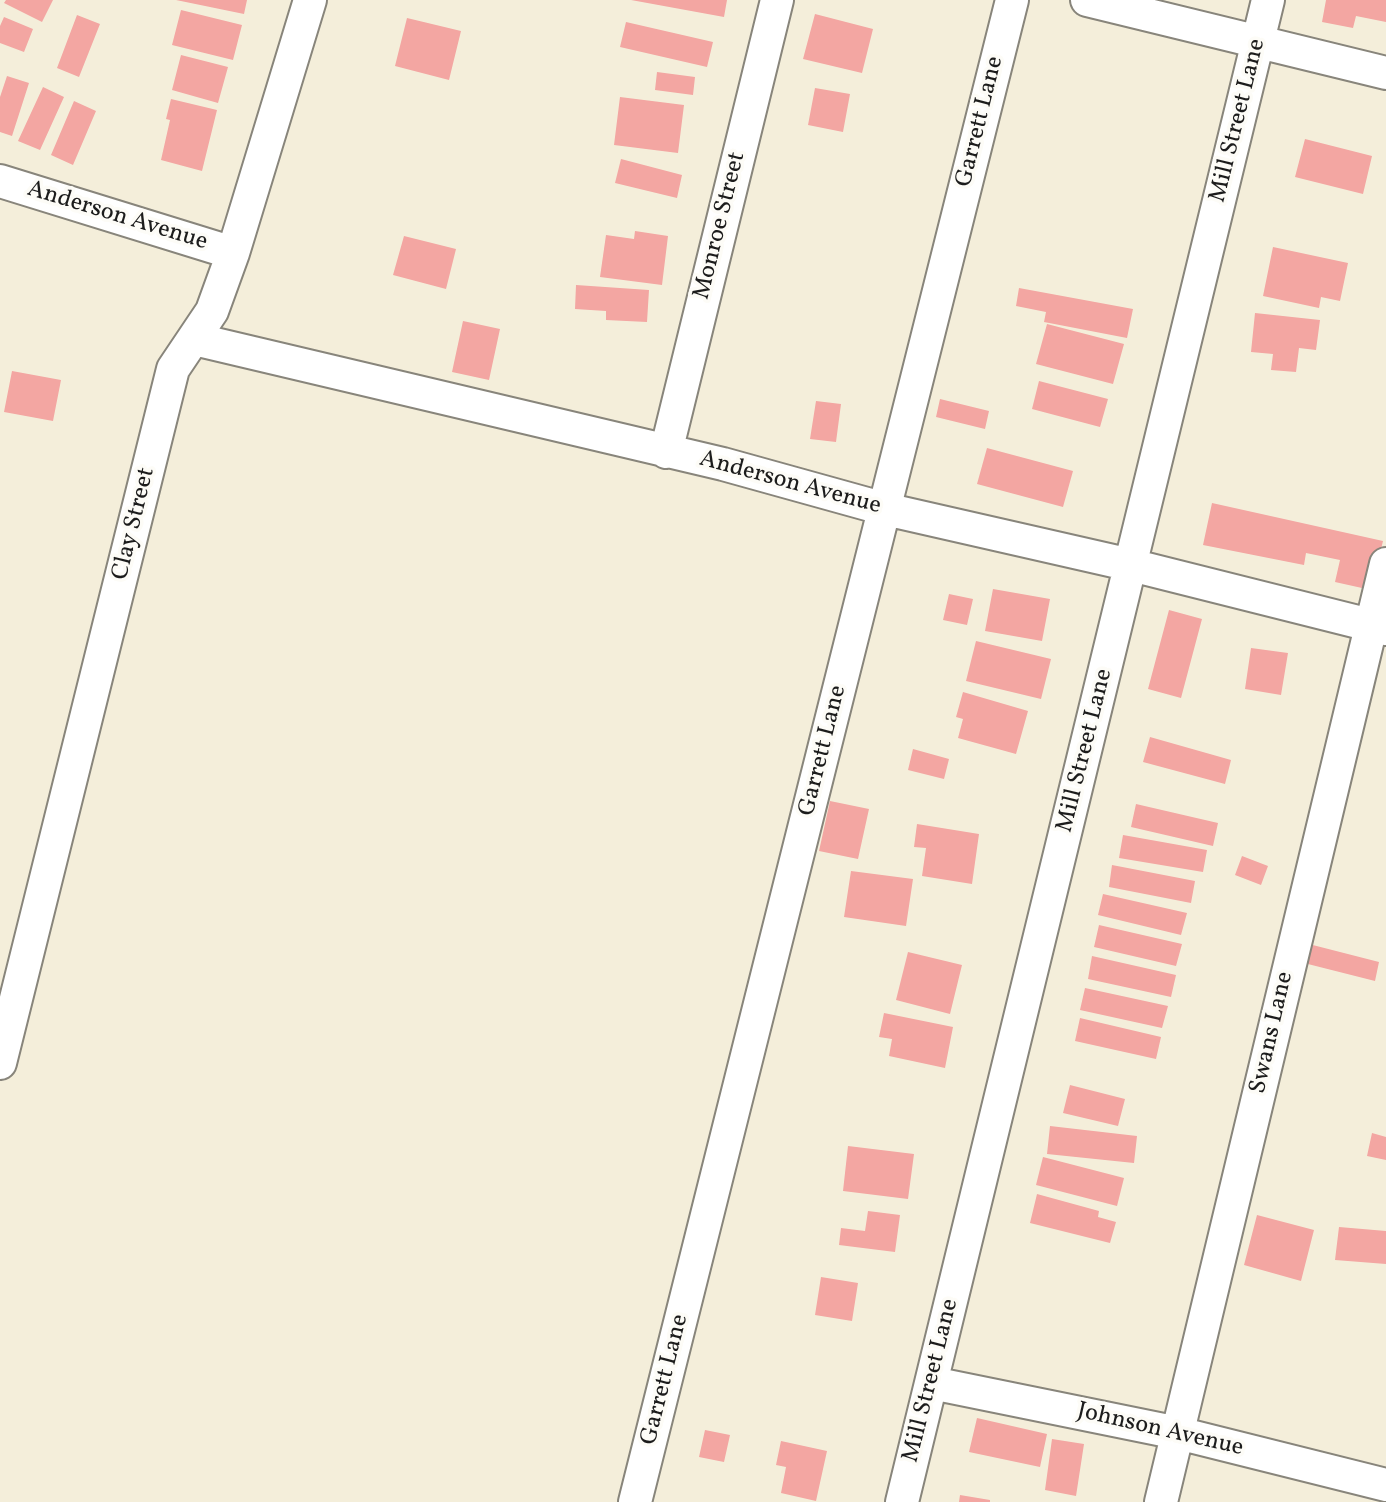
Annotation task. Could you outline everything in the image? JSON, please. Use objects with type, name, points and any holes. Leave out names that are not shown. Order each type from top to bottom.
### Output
[{"type":"street","name":"Clay Street","points":[[0,1063],[173,369],[212,311],[233,253],[310,0]]},
{"type":"street","name":"Monroe Street","points":[[666,452],[777,0]]},
{"type":"street","name":"Garrett Lane","points":[[635,1502],[1012,0]]},
{"type":"street","points":[[1087,0],[1386,73]]},
{"type":"street","name":"Mill Street Lane","points":[[902,1502],[1268,0]]},
{"type":"street","name":"Anderson Avenue","points":[[0,181],[233,253]]},
{"type":"street","name":"Anderson Avenue","points":[[194,339],[723,464],[885,509],[1131,565],[1378,627]]},
{"type":"street","name":"Swans Lane","points":[[1161,1502],[1378,627],[1386,564]]},
{"type":"street","name":"Johnson Avenue","points":[[932,1383],[1178,1433],[1386,1485]]},
{"type":"building","points":[[6,0],[53,0],[42,22],[4,3]]},
{"type":"building","points":[[176,0],[247,0],[244,14]]},
{"type":"building","points":[[631,0],[727,0],[724,17]]},
{"type":"building","points":[[1326,0],[1386,0],[1386,22],[1356,16],[1353,28],[1322,22]]},
{"type":"building","points":[[181,10],[242,25],[233,60],[172,45]]},
{"type":"building","points":[[815,14],[873,29],[862,73],[803,59]]},
{"type":"building","points":[[77,15],[100,24],[79,77],[57,68]]},
{"type":"building","points":[[4,17],[33,29],[24,52],[0,43],[0,26]]},
{"type":"building","points":[[407,18],[461,31],[449,80],[395,66]]},
{"type":"building","points":[[626,22],[713,42],[707,67],[620,47]]},
{"type":"building","points":[[181,55],[228,67],[218,103],[172,90]]},
{"type":"building","points":[[657,72],[695,77],[693,95],[655,90]]},
{"type":"building","points":[[7,76],[29,83],[12,136],[0,132],[0,97]]},
{"type":"building","points":[[43,87],[64,97],[40,150],[18,141]]},
{"type":"building","points":[[815,88],[850,94],[843,132],[808,125]]},
{"type":"building","points":[[620,97],[684,105],[678,153],[614,145]]},
{"type":"building","points":[[171,99],[217,110],[202,171],[161,160],[170,120],[166,119]]},
{"type":"building","points":[[74,101],[96,111],[73,165],[51,155]]},
{"type":"building","points":[[1305,139],[1372,156],[1363,194],[1295,177]]},
{"type":"building","points":[[621,159],[682,175],[677,198],[615,183]]},
{"type":"building","points":[[635,231],[668,236],[662,285],[600,277],[606,235],[634,239]]},
{"type":"building","points":[[404,236],[456,249],[446,289],[393,275]]},
{"type":"building","points":[[1273,247],[1348,263],[1340,301],[1321,297],[1319,308],[1263,296]]},
{"type":"building","points":[[576,285],[649,290],[647,322],[606,320],[606,311],[575,309]]},
{"type":"building","points":[[1019,288],[1133,309],[1127,338],[1044,322],[1046,312],[1016,306]]},
{"type":"building","points":[[1255,313],[1320,320],[1316,350],[1299,348],[1296,372],[1271,370],[1273,354],[1251,352]]},
{"type":"building","points":[[463,321],[500,329],[489,380],[452,372]]},
{"type":"building","points":[[1047,324],[1124,344],[1113,384],[1036,364]]},
{"type":"building","points":[[12,371],[61,380],[53,421],[4,412]]},
{"type":"building","points":[[1039,381],[1108,399],[1100,427],[1032,409]]},
{"type":"building","points":[[940,399],[989,411],[985,429],[936,417]]},
{"type":"building","points":[[816,401],[841,404],[836,442],[810,439]]},
{"type":"building","points":[[987,448],[1073,471],[1063,507],[977,484]]},
{"type":"building","points":[[1212,503],[1383,541],[1371,590],[1335,582],[1340,560],[1306,553],[1304,565],[1203,545]]},
{"type":"building","points":[[993,589],[1050,599],[1042,641],[985,631]]},
{"type":"building","points":[[949,594],[973,599],[967,625],[943,620]]},
{"type":"building","points":[[1169,610],[1202,619],[1181,698],[1148,689]]},
{"type":"building","points":[[976,641],[1051,659],[1041,699],[966,681]]},
{"type":"building","points":[[1251,648],[1288,653],[1281,695],[1245,689]]},
{"type":"building","points":[[963,692],[1028,711],[1016,754],[958,738],[963,719],[956,717]]},
{"type":"building","points":[[1150,737],[1231,760],[1225,784],[1143,762]]},
{"type":"building","points":[[913,749],[949,759],[944,779],[908,770]]},
{"type":"building","points":[[830,801],[869,809],[858,859],[819,851]]},
{"type":"building","points":[[1136,804],[1218,823],[1213,846],[1131,827]]},
{"type":"building","points":[[917,824],[979,834],[972,884],[922,876],[926,848],[914,847]]},
{"type":"building","points":[[1123,835],[1207,850],[1203,872],[1119,858]]},
{"type":"building","points":[[1242,856],[1268,866],[1261,885],[1235,875]]},
{"type":"building","points":[[1112,865],[1195,881],[1191,903],[1109,887]]},
{"type":"building","points":[[851,871],[913,879],[906,926],[844,917]]},
{"type":"building","points":[[1103,894],[1187,913],[1181,935],[1098,915]]},
{"type":"building","points":[[1099,925],[1182,944],[1176,966],[1094,947]]},
{"type":"building","points":[[1301,942],[1379,962],[1375,981],[1296,961]]},
{"type":"building","points":[[908,952],[962,965],[950,1014],[896,1000]]},
{"type":"building","points":[[1092,956],[1176,975],[1171,997],[1088,979]]},
{"type":"building","points":[[1085,988],[1168,1006],[1162,1028],[1080,1010]]},
{"type":"building","points":[[884,1013],[953,1027],[945,1068],[889,1056],[892,1039],[879,1037]]},
{"type":"building","points":[[1080,1018],[1161,1037],[1156,1059],[1075,1041]]},
{"type":"building","points":[[1070,1085],[1125,1099],[1118,1126],[1063,1113]]},
{"type":"building","points":[[1050,1126],[1137,1136],[1134,1163],[1047,1154]]},
{"type":"building","points":[[1372,1133],[1386,1137],[1386,1160],[1367,1156]]},
{"type":"building","points":[[848,1146],[914,1154],[908,1199],[843,1191]]},
{"type":"building","points":[[1043,1157],[1124,1178],[1117,1206],[1036,1185]]},
{"type":"building","points":[[1037,1194],[1099,1211],[1098,1217],[1116,1222],[1110,1243],[1030,1223]]},
{"type":"building","points":[[868,1211],[900,1215],[895,1252],[839,1245],[841,1228],[865,1231]]},
{"type":"building","points":[[1257,1215],[1314,1230],[1301,1281],[1244,1265]]},
{"type":"building","points":[[1339,1227],[1386,1231],[1386,1264],[1335,1260]]},
{"type":"building","points":[[821,1277],[858,1283],[852,1321],[815,1315]]},
{"type":"building","points":[[977,1418],[1047,1434],[1040,1467],[969,1452]]},
{"type":"building","points":[[705,1430],[730,1435],[724,1462],[699,1457]]},
{"type":"building","points":[[1052,1439],[1084,1444],[1076,1496],[1045,1490]]},
{"type":"building","points":[[781,1441],[827,1451],[816,1501],[781,1493],[786,1467],[776,1465]]},
{"type":"building","points":[[960,1495],[990,1500],[990,1502],[959,1502]]}]
